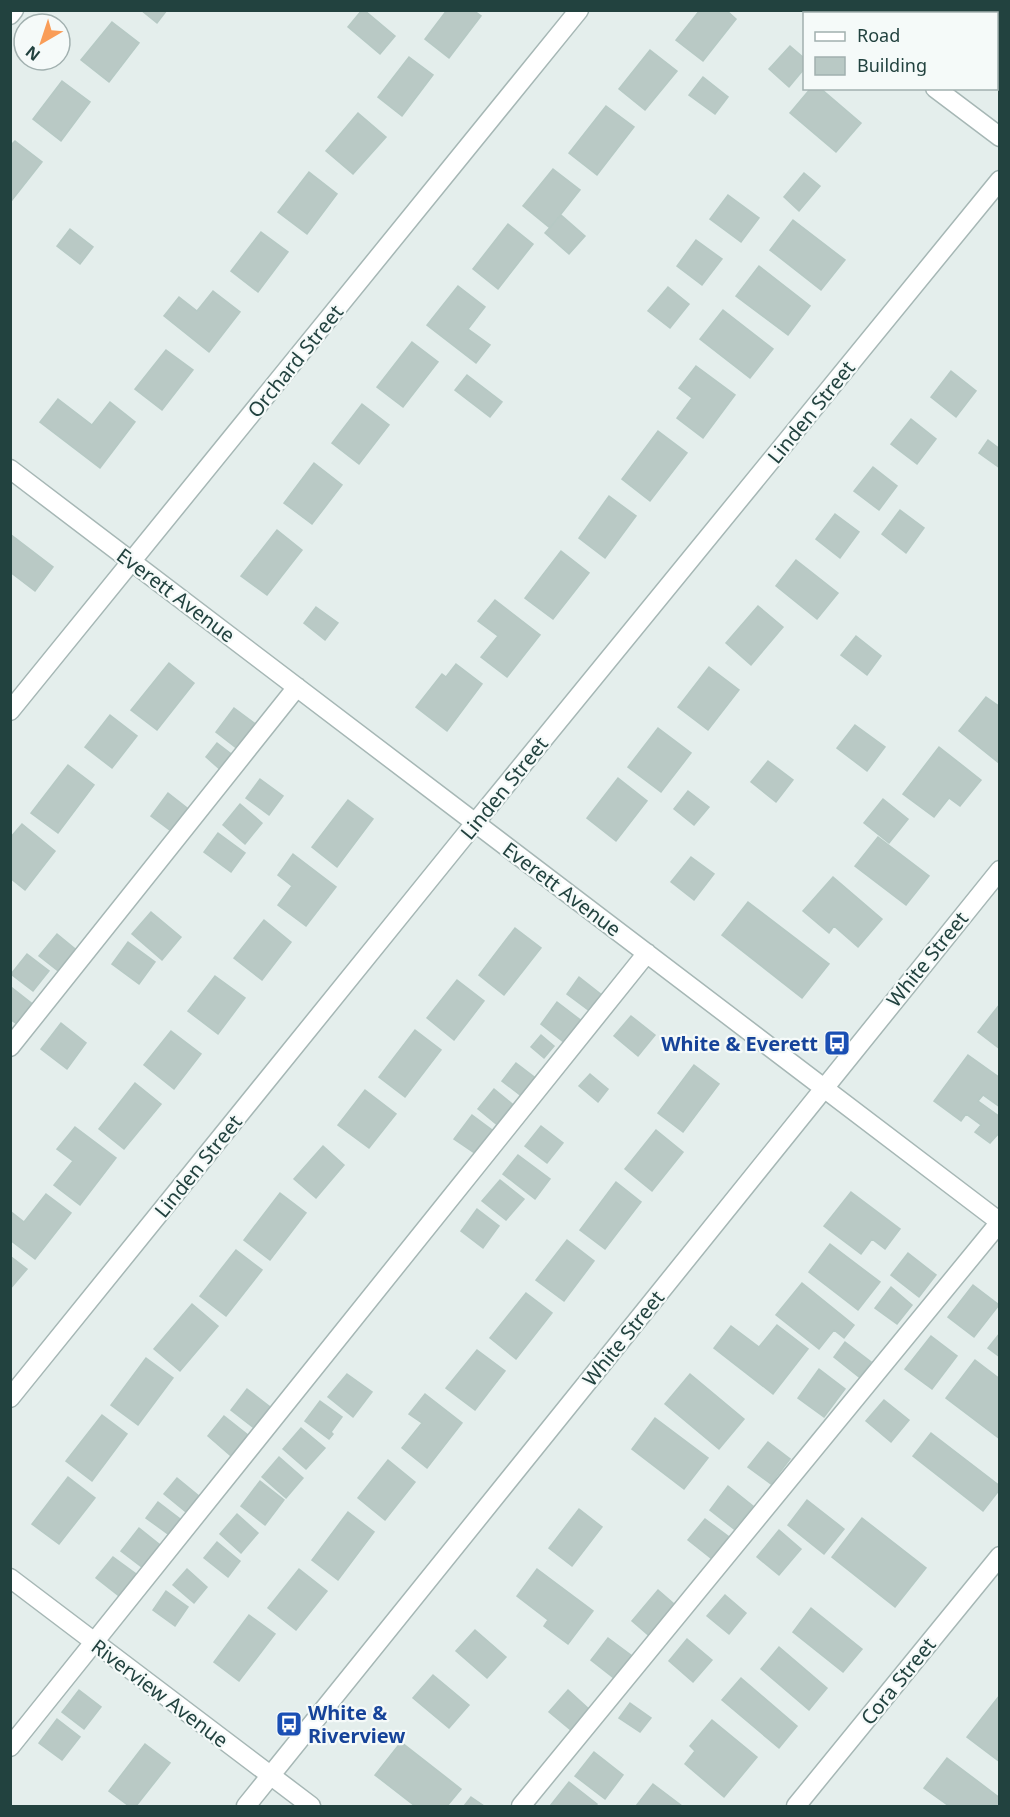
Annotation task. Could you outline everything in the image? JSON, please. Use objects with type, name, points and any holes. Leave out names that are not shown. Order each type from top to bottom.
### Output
[{"type":"street","points":[[10,15],[15,10]]},
{"type":"street","name":"Orchard Street","points":[[10,711],[579,10]]},
{"type":"street","points":[[938,90],[999,138]]},
{"type":"street","name":"Linden Street","points":[[10,1398],[999,180]]},
{"type":"street","name":"Everett Avenue","points":[[10,469],[999,1222]]},
{"type":"street","points":[[10,1047],[297,687]]},
{"type":"street","name":"White Street","points":[[246,1806],[999,870]]},
{"type":"street","points":[[10,1747],[647,953]]},
{"type":"street","points":[[521,1806],[999,1222]]},
{"type":"street","name":"Cora Street","points":[[796,1806],[999,1556]]},
{"type":"street","name":"Riverview Avenue","points":[[10,1578],[311,1806]]},
{"type":"building","points":[[141,10],[167,10],[157,23]]},
{"type":"building","points":[[362,10],[395,36],[380,54],[348,27]]},
{"type":"building","points":[[447,10],[473,10],[481,16],[449,58],[425,39]]},
{"type":"building","points":[[700,10],[726,10],[736,19],[703,61],[676,40]]},
{"type":"building","points":[[976,10],[1000,10],[1000,46],[998,44],[998,12],[974,12]]},
{"type":"building","points":[[112,22],[139,43],[109,82],[81,60]]},
{"type":"building","points":[[790,46],[803,57],[803,70],[789,87],[769,69]]},
{"type":"building","points":[[650,50],[677,71],[645,110],[619,89]]},
{"type":"building","points":[[409,57],[433,75],[402,116],[378,97]]},
{"type":"building","points":[[703,77],[728,97],[715,114],[689,95]]},
{"type":"building","points":[[62,81],[90,102],[61,141],[33,119]]},
{"type":"building","points":[[809,90],[822,90],[861,123],[836,152],[790,113]]},
{"type":"building","points":[[606,106],[634,127],[597,175],[569,153]]},
{"type":"building","points":[[358,113],[386,137],[353,174],[326,151]]},
{"type":"building","points":[[15,141],[42,162],[12,200],[10,199],[10,146]]},
{"type":"building","points":[[553,169],[580,190],[550,228],[523,206]]},
{"type":"building","points":[[309,172],[337,194],[307,234],[278,212]]},
{"type":"building","points":[[804,173],[820,186],[799,211],[784,197]]},
{"type":"building","points":[[728,195],[759,218],[741,242],[710,219]]},
{"type":"building","points":[[561,215],[585,236],[569,254],[545,233]]},
{"type":"building","points":[[793,220],[845,260],[821,290],[770,250]]},
{"type":"building","points":[[508,224],[533,244],[498,289],[473,269]]},
{"type":"building","points":[[70,229],[93,247],[80,264],[57,246]]},
{"type":"building","points":[[261,232],[288,252],[258,292],[231,271]]},
{"type":"building","points":[[696,240],[722,259],[702,285],[677,266]]},
{"type":"building","points":[[759,266],[810,306],[788,335],[736,296]]},
{"type":"building","points":[[458,286],[485,307],[468,329],[490,345],[476,363],[427,325]]},
{"type":"building","points":[[668,287],[689,304],[670,328],[648,311]]},
{"type":"building","points":[[213,291],[240,312],[209,352],[164,316],[179,297],[197,311]]},
{"type":"building","points":[[723,310],[773,349],[750,378],[700,339]]},
{"type":"building","points":[[412,342],[438,362],[403,407],[377,387]]},
{"type":"building","points":[[166,350],[193,370],[162,410],[135,389]]},
{"type":"building","points":[[696,366],[735,395],[703,438],[677,418],[692,398],[679,388]]},
{"type":"building","points":[[951,371],[976,391],[956,417],[931,397]]},
{"type":"building","points":[[467,375],[502,402],[490,417],[455,390]]},
{"type":"building","points":[[58,399],[92,425],[110,402],[135,422],[100,468],[40,422]]},
{"type":"building","points":[[362,404],[389,425],[359,464],[332,443]]},
{"type":"building","points":[[911,419],[936,439],[917,464],[891,444]]},
{"type":"building","points":[[658,431],[687,453],[650,501],[622,479]]},
{"type":"building","points":[[988,440],[1000,449],[1000,468],[979,453]]},
{"type":"building","points":[[314,463],[342,485],[312,524],[284,503]]},
{"type":"building","points":[[873,467],[897,486],[879,510],[854,491]]},
{"type":"building","points":[[609,496],[636,516],[605,558],[579,538]]},
{"type":"building","points":[[900,510],[924,528],[906,553],[882,534]]},
{"type":"building","points":[[835,514],[859,532],[840,558],[816,539]]},
{"type":"building","points":[[277,530],[302,550],[267,595],[241,576]]},
{"type":"building","points":[[10,534],[53,567],[35,591],[10,572]]},
{"type":"building","points":[[561,551],[589,573],[553,619],[525,598]]},
{"type":"building","points":[[796,560],[838,593],[817,619],[776,586]]},
{"type":"building","points":[[495,600],[540,635],[507,677],[481,657],[498,636],[478,621]]},
{"type":"building","points":[[758,606],[783,627],[751,665],[726,643]]},
{"type":"building","points":[[316,607],[338,623],[325,640],[304,623]]},
{"type":"building","points":[[856,636],[881,656],[867,675],[841,655]]},
{"type":"building","points":[[169,663],[194,683],[157,730],[131,710]]},
{"type":"building","points":[[456,664],[482,684],[447,731],[416,707],[442,674],[446,677]]},
{"type":"building","points":[[709,667],[739,690],[708,730],[678,707]]},
{"type":"building","points":[[986,697],[1000,707],[999,763],[959,731]]},
{"type":"building","points":[[234,708],[262,729],[244,754],[216,732]]},
{"type":"building","points":[[110,715],[137,736],[112,768],[85,747]]},
{"type":"building","points":[[855,725],[885,747],[867,771],[837,748]]},
{"type":"building","points":[[658,728],[691,753],[661,792],[628,767]]},
{"type":"building","points":[[217,743],[235,757],[223,772],[206,757]]},
{"type":"building","points":[[939,747],[981,780],[960,806],[949,798],[934,817],[903,794]]},
{"type":"building","points":[[768,761],[793,780],[776,802],[751,782]]},
{"type":"building","points":[[68,765],[94,785],[58,833],[31,813]]},
{"type":"building","points":[[618,778],[647,801],[616,841],[587,818]]},
{"type":"building","points":[[260,779],[283,796],[269,815],[246,798]]},
{"type":"building","points":[[688,791],[709,807],[694,825],[674,809]]},
{"type":"building","points":[[168,793],[192,812],[175,834],[151,816]]},
{"type":"building","points":[[883,799],[908,819],[889,843],[864,823]]},
{"type":"building","points":[[348,800],[373,819],[337,867],[312,847]]},
{"type":"building","points":[[240,804],[262,823],[245,844],[223,825]]},
{"type":"building","points":[[22,824],[55,851],[25,890],[10,878],[10,838]]},
{"type":"building","points":[[218,833],[245,853],[231,872],[204,852]]},
{"type":"building","points":[[878,837],[929,876],[906,905],[855,866]]},
{"type":"building","points":[[293,854],[336,887],[306,926],[278,905],[292,886],[278,875]]},
{"type":"building","points":[[691,857],[714,874],[694,900],[671,882]]},
{"type":"building","points":[[833,877],[882,919],[858,947],[834,926],[829,933],[803,911]]},
{"type":"building","points":[[748,902],[829,964],[802,998],[722,935]]},
{"type":"building","points":[[151,912],[181,937],[162,960],[132,934]]},
{"type":"building","points":[[264,920],[291,942],[262,980],[234,958]]},
{"type":"building","points":[[515,928],[541,948],[504,995],[479,975]]},
{"type":"building","points":[[57,934],[79,952],[62,974],[39,956]]},
{"type":"building","points":[[128,942],[155,962],[139,984],[112,964]]},
{"type":"building","points":[[27,954],[49,971],[33,991],[11,974]]},
{"type":"building","points":[[215,976],[245,998],[218,1034],[188,1011]]},
{"type":"building","points":[[579,977],[603,996],[591,1012],[567,994]]},
{"type":"building","points":[[457,980],[484,1001],[454,1040],[427,1018]]},
{"type":"building","points":[[11,987],[35,1006],[20,1026],[10,1019]]},
{"type":"building","points":[[557,1002],[583,1022],[566,1044],[541,1024]]},
{"type":"building","points":[[1000,1004],[1000,1049],[978,1032]]},
{"type":"building","points":[[631,1016],[655,1035],[638,1056],[614,1036]]},
{"type":"building","points":[[61,1023],[86,1043],[67,1069],[41,1049]]},
{"type":"building","points":[[415,1030],[441,1050],[405,1097],[379,1077]]},
{"type":"building","points":[[171,1031],[201,1054],[174,1089],[144,1065]]},
{"type":"building","points":[[541,1035],[554,1046],[544,1058],[531,1047]]},
{"type":"building","points":[[968,1055],[1000,1078],[1000,1107],[983,1095],[978,1101],[1000,1117],[1000,1132],[990,1143],[975,1132],[981,1125],[966,1114],[961,1121],[934,1101]]},
{"type":"building","points":[[516,1063],[538,1080],[524,1098],[502,1081]]},
{"type":"building","points":[[694,1065],[719,1084],[683,1132],[658,1113]]},
{"type":"building","points":[[590,1074],[608,1089],[598,1102],[579,1086]]},
{"type":"building","points":[[135,1083],[161,1104],[124,1149],[99,1129]]},
{"type":"building","points":[[494,1089],[517,1108],[501,1128],[478,1109]]},
{"type":"building","points":[[365,1090],[396,1114],[369,1148],[338,1125]]},
{"type":"building","points":[[472,1115],[496,1133],[479,1156],[454,1139]]},
{"type":"building","points":[[541,1126],[563,1143],[547,1163],[525,1146]]},
{"type":"building","points":[[75,1127],[116,1158],[80,1205],[54,1185],[73,1161],[57,1149]]},
{"type":"building","points":[[656,1130],[683,1152],[652,1191],[625,1169]]},
{"type":"building","points":[[323,1146],[344,1165],[316,1198],[294,1179]]},
{"type":"building","points":[[518,1155],[550,1179],[535,1199],[503,1174]]},
{"type":"building","points":[[500,1180],[524,1199],[506,1220],[482,1201]]},
{"type":"building","points":[[616,1182],[641,1202],[605,1249],[580,1230]]},
{"type":"building","points":[[851,1192],[900,1229],[885,1249],[872,1239],[861,1254],[824,1226]]},
{"type":"building","points":[[280,1193],[306,1213],[270,1260],[244,1240]]},
{"type":"building","points":[[46,1194],[71,1213],[35,1259],[10,1240],[10,1211],[24,1222]]},
{"type":"building","points":[[477,1209],[499,1226],[483,1248],[461,1231]]},
{"type":"building","points":[[567,1240],[594,1261],[564,1301],[536,1280]]},
{"type":"building","points":[[830,1244],[880,1282],[858,1310],[809,1272]]},
{"type":"building","points":[[236,1250],[262,1270],[226,1316],[200,1296]]},
{"type":"building","points":[[908,1253],[936,1275],[919,1297],[891,1275]]},
{"type":"building","points":[[10,1256],[27,1269],[10,1289]]},
{"type":"building","points":[[802,1283],[854,1325],[844,1338],[834,1330],[819,1349],[776,1315]]},
{"type":"building","points":[[973,1285],[999,1305],[974,1337],[948,1317]]},
{"type":"building","points":[[891,1287],[912,1305],[897,1324],[875,1308]]},
{"type":"building","points":[[526,1293],[552,1313],[516,1359],[490,1338]]},
{"type":"building","points":[[192,1304],[218,1326],[180,1371],[154,1349]]},
{"type":"building","points":[[777,1325],[808,1349],[773,1394],[714,1348],[731,1326],[759,1347]]},
{"type":"building","points":[[1000,1333],[1000,1357],[988,1348]]},
{"type":"building","points":[[931,1336],[957,1356],[932,1389],[905,1369]]},
{"type":"building","points":[[845,1342],[871,1362],[859,1377],[834,1357]]},
{"type":"building","points":[[477,1350],[505,1371],[475,1410],[446,1388]]},
{"type":"building","points":[[146,1358],[173,1378],[138,1425],[111,1405]]},
{"type":"building","points":[[975,1360],[1000,1379],[1000,1439],[946,1398]]},
{"type":"building","points":[[819,1369],[845,1389],[824,1417],[798,1398]]},
{"type":"building","points":[[347,1374],[372,1392],[353,1417],[328,1397]]},
{"type":"building","points":[[690,1374],[744,1419],[719,1449],[665,1404]]},
{"type":"building","points":[[247,1389],[270,1407],[254,1428],[231,1410]]},
{"type":"building","points":[[425,1394],[462,1423],[427,1468],[402,1448],[422,1423],[409,1414]]},
{"type":"building","points":[[884,1400],[909,1420],[891,1442],[866,1421]]},
{"type":"building","points":[[320,1401],[342,1417],[331,1432],[333,1434],[329,1439],[305,1421]]},
{"type":"building","points":[[102,1415],[127,1434],[92,1481],[66,1461]]},
{"type":"building","points":[[224,1416],[248,1435],[231,1456],[208,1436]]},
{"type":"building","points":[[655,1418],[708,1458],[684,1489],[632,1449]]},
{"type":"building","points":[[301,1428],[325,1448],[306,1469],[283,1449]]},
{"type":"building","points":[[931,1433],[1000,1486],[983,1511],[913,1456]]},
{"type":"building","points":[[768,1442],[790,1459],[771,1484],[748,1467]]},
{"type":"building","points":[[279,1457],[303,1478],[286,1498],[262,1477]]},
{"type":"building","points":[[388,1460],[415,1482],[385,1520],[358,1498]]},
{"type":"building","points":[[68,1477],[95,1498],[59,1544],[32,1524]]},
{"type":"building","points":[[177,1478],[199,1496],[186,1512],[164,1494]]},
{"type":"building","points":[[260,1481],[284,1500],[265,1525],[241,1506]]},
{"type":"building","points":[[728,1486],[753,1506],[734,1529],[710,1510]]},
{"type":"building","points":[[807,1500],[844,1529],[824,1554],[788,1525]]},
{"type":"building","points":[[158,1502],[180,1519],[168,1534],[146,1518]]},
{"type":"building","points":[[579,1509],[602,1527],[572,1566],[549,1548]]},
{"type":"building","points":[[348,1512],[374,1532],[338,1580],[312,1560]]},
{"type":"building","points":[[237,1514],[258,1533],[241,1553],[220,1534]]},
{"type":"building","points":[[862,1518],[926,1568],[895,1607],[832,1557]]},
{"type":"building","points":[[705,1519],[729,1537],[712,1559],[688,1540]]},
{"type":"building","points":[[139,1528],[160,1545],[143,1568],[121,1551]]},
{"type":"building","points":[[779,1530],[801,1549],[779,1575],[757,1557]]},
{"type":"building","points":[[217,1542],[240,1561],[228,1577],[204,1558]]},
{"type":"building","points":[[113,1557],[136,1574],[119,1596],[96,1578]]},
{"type":"building","points":[[187,1569],[207,1587],[194,1603],[173,1585]]},
{"type":"building","points":[[299,1569],[327,1591],[296,1630],[268,1608]]},
{"type":"building","points":[[537,1569],[593,1611],[568,1644],[544,1626],[548,1620],[517,1596]]},
{"type":"building","points":[[658,1590],[681,1610],[654,1640],[632,1621]]},
{"type":"building","points":[[166,1591],[188,1607],[175,1626],[153,1610]]},
{"type":"building","points":[[725,1595],[746,1613],[729,1634],[707,1616]]},
{"type":"building","points":[[811,1608],[862,1649],[843,1672],[793,1632]]},
{"type":"building","points":[[249,1615],[275,1634],[239,1681],[214,1662]]},
{"type":"building","points":[[475,1630],[506,1657],[487,1678],[456,1651]]},
{"type":"building","points":[[608,1638],[632,1656],[615,1679],[591,1660]]},
{"type":"building","points":[[687,1639],[712,1660],[693,1682],[669,1661]]},
{"type":"building","points":[[779,1647],[827,1688],[809,1710],[761,1669]]},
{"type":"building","points":[[433,1675],[469,1705],[449,1728],[413,1698]]},
{"type":"building","points":[[741,1678],[797,1726],[779,1748],[722,1700]]},
{"type":"building","points":[[79,1690],[101,1707],[84,1729],[62,1712]]},
{"type":"building","points":[[568,1690],[590,1710],[572,1731],[549,1712]]},
{"type":"building","points":[[1000,1695],[1000,1762],[967,1737]]},
{"type":"building","points":[[630,1703],[651,1718],[640,1732],[619,1718]]},
{"type":"building","points":[[57,1719],[80,1737],[62,1760],[39,1743]]},
{"type":"building","points":[[712,1720],[757,1757],[724,1797],[685,1764],[695,1751],[690,1746]]},
{"type":"building","points":[[401,1742],[461,1789],[447,1806],[415,1806],[375,1775]]},
{"type":"building","points":[[145,1744],[170,1763],[136,1806],[129,1806],[109,1791]]},
{"type":"building","points":[[594,1752],[623,1775],[605,1799],[575,1776]]},
{"type":"building","points":[[947,1758],[1000,1798],[1000,1806],[949,1806],[924,1788]]},
{"type":"building","points":[[569,1782],[597,1804],[595,1806],[550,1806]]},
{"type":"building","points":[[653,1784],[682,1806],[636,1806]]},
{"type":"building","points":[[471,1797],[484,1806],[464,1806]]},
{"type":"place","name":"White & Everett","points":[[837,1043]]},
{"type":"place","name":"White & Riverview","points":[[289,1724]]}]
